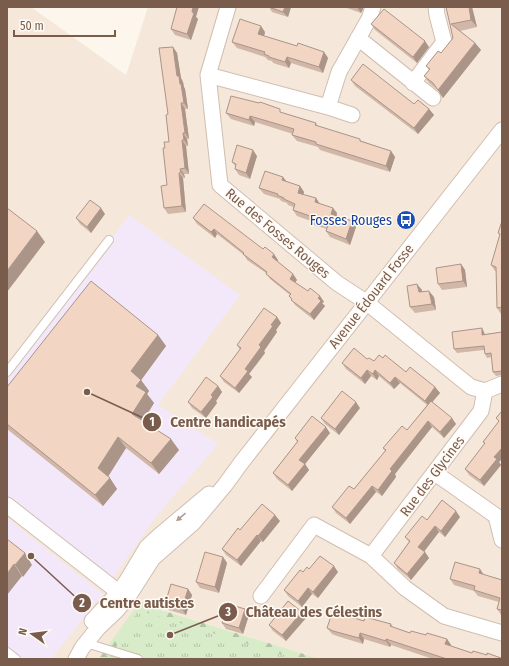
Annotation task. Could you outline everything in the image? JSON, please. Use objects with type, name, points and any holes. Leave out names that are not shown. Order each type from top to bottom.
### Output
[{"type":"street","name":"Rue des Fosses Rouges","points":[[228,7],[208,75],[220,185],[337,283],[366,302],[471,387],[485,391]]},
{"type":"street","points":[[328,107],[339,72],[369,19],[373,7]]},
{"type":"street","points":[[414,83],[444,42],[436,7]]},
{"type":"street","points":[[358,38],[433,98]]},
{"type":"street","points":[[208,75],[328,107],[352,115]]},
{"type":"street","name":"Avenue Édouard Fosse","points":[[68,659],[80,636],[102,618],[122,596],[126,582],[147,547],[214,490],[241,463],[502,130]]},
{"type":"street","points":[[485,391],[502,384]]},
{"type":"street","name":"Rue des Glycines","points":[[371,556],[481,411],[485,391]]},
{"type":"street","points":[[435,473],[496,516],[502,540]]},
{"type":"street","points":[[7,505],[122,596]]},
{"type":"street","points":[[261,596],[314,525],[371,556],[405,588],[444,616],[502,633]]},
{"type":"street","name":"Avenue Édouard Fosse","points":[[76,659],[98,628],[102,618]]},
{"type":"lane","points":[[7,372],[108,240]]},
{"type":"lane","points":[[86,643],[138,659]]},
{"type":"lane","points":[[7,652],[16,659]]},
{"type":"shaded area","points":[[7,7],[31,7],[126,75],[148,7],[502,7],[502,659],[320,659],[140,603],[98,659],[7,659]]},
{"type":"shaded area","points":[[129,215],[240,295],[158,405],[218,444],[158,514],[112,579],[7,496],[7,378]]},
{"type":"shaded area","points":[[7,518],[103,594],[51,659],[7,659]]},
{"type":"green space","points":[[139,603],[320,659],[98,659]]},
{"type":"green space","points":[[138,610],[297,659],[109,659]]},
{"type":"building","points":[[177,7],[193,7],[192,12],[194,13],[187,34],[171,29]]},
{"type":"building","points":[[269,7],[285,7],[283,12]]},
{"type":"building","points":[[446,7],[469,7],[471,20],[451,24],[475,43],[438,90],[433,83],[424,76],[430,69],[426,66],[438,51],[441,53],[453,38]]},
{"type":"building","points":[[384,9],[425,41],[413,57],[371,24]]},
{"type":"building","points":[[240,19],[261,26],[258,34],[297,46],[298,43],[324,52],[319,67],[287,57],[285,62],[269,57],[264,54],[265,52],[232,42]]},
{"type":"building","points":[[173,47],[177,76],[179,76],[184,103],[181,103],[185,133],[183,133],[184,140],[182,140],[185,168],[180,169],[181,172],[179,173],[182,206],[164,208],[161,186],[167,185],[163,148],[165,148],[164,142],[169,142],[166,115],[168,114],[159,48]]},
{"type":"building","points":[[363,64],[414,104],[418,100],[429,109],[414,128],[351,80]]},
{"type":"building","points":[[231,96],[260,102],[280,109],[280,112],[316,123],[315,125],[360,139],[360,141],[391,151],[386,166],[292,135],[294,129],[250,116],[249,120],[226,113]]},
{"type":"building","points":[[237,145],[253,150],[246,173],[235,169],[236,164],[232,162]]},
{"type":"building","points":[[265,171],[283,177],[282,180],[300,186],[298,193],[316,198],[315,202],[333,208],[331,214],[352,221],[346,239],[326,231],[328,225],[310,219],[310,216],[293,210],[295,204],[277,195],[278,194],[259,188]]},
{"type":"building","points":[[90,200],[101,208],[87,227],[76,218]]},
{"type":"building","points":[[204,204],[263,249],[265,247],[274,254],[272,257],[293,274],[290,279],[308,291],[310,288],[320,296],[318,298],[321,301],[310,314],[291,300],[292,299],[289,296],[291,294],[266,274],[267,272],[243,254],[244,253],[214,229],[211,232],[193,218]]},
{"type":"building","points":[[7,208],[37,231],[7,271]]},
{"type":"building","points":[[502,221],[502,307],[497,308],[496,267],[491,265],[500,234],[498,233]]},
{"type":"building","points":[[461,264],[463,281],[438,284],[436,268]]},
{"type":"building","points":[[91,281],[158,335],[131,371],[141,380],[136,386],[146,392],[132,414],[171,439],[151,463],[118,437],[98,468],[110,478],[95,495],[7,424],[7,387]]},
{"type":"building","points":[[417,284],[419,292],[429,291],[432,304],[410,307],[407,286]]},
{"type":"building","points":[[264,308],[277,317],[271,325],[273,326],[259,345],[261,347],[245,369],[248,371],[235,388],[220,376],[241,348],[237,345]]},
{"type":"building","points":[[482,328],[482,335],[502,332],[502,371],[493,372],[491,353],[485,354],[484,346],[454,349],[452,332]]},
{"type":"building","points":[[354,348],[367,359],[369,358],[374,361],[379,355],[383,358],[385,355],[406,372],[410,367],[435,387],[425,401],[395,377],[390,383],[375,370],[373,374],[367,370],[361,378],[342,363]]},
{"type":"building","points":[[206,377],[218,386],[211,395],[213,397],[201,412],[188,402]]},
{"type":"building","points":[[342,391],[356,402],[335,429],[321,418]]},
{"type":"building","points":[[431,401],[452,418],[440,432],[428,421],[390,469],[392,471],[378,490],[372,486],[346,518],[332,507],[349,486],[354,489],[386,450],[383,448],[402,426],[407,430]]},
{"type":"building","points":[[502,411],[502,448],[494,457],[497,459],[480,480],[465,469],[485,443],[483,442],[499,421],[496,418]]},
{"type":"building","points":[[312,416],[326,427],[299,460],[305,464],[288,485],[273,473],[298,441],[295,438]]},
{"type":"building","points":[[442,500],[456,511],[441,531],[435,526],[418,547],[425,552],[407,574],[394,563],[410,541],[405,537],[422,516],[427,520]]},
{"type":"building","points":[[262,504],[275,515],[237,560],[222,549],[238,528],[240,530]]},
{"type":"building","points":[[7,539],[25,553],[7,574]]},
{"type":"building","points":[[205,552],[223,557],[215,587],[196,582]]},
{"type":"building","points":[[320,556],[334,566],[313,592],[308,588],[298,601],[284,590],[300,570],[303,572],[307,567],[309,569]]},
{"type":"building","points":[[455,562],[480,569],[479,573],[502,580],[502,610],[497,609],[500,598],[474,590],[475,586],[450,579]]},
{"type":"building","points":[[171,584],[188,589],[182,609],[165,604]]},
{"type":"building","points":[[288,601],[302,612],[282,635],[269,625]]},
{"type":"building","points":[[228,604],[245,609],[239,628],[222,623]]},
{"type":"building","points":[[338,613],[364,621],[365,617],[391,624],[390,626],[410,633],[411,631],[426,635],[427,633],[447,639],[445,644],[472,653],[473,651],[487,655],[487,653],[501,659],[447,659],[386,639],[386,641],[360,633],[359,638],[333,631],[327,628],[331,616],[337,617]]},
{"type":"place","name":"Fosses Rouges","points":[[406,220]]},
{"type":"place","name":"Centre handicapés","points":[[87,392]]},
{"type":"place","name":"Centre autistes","points":[[31,556]]},
{"type":"place","name":"Château des Célestins","points":[[170,635]]}]
